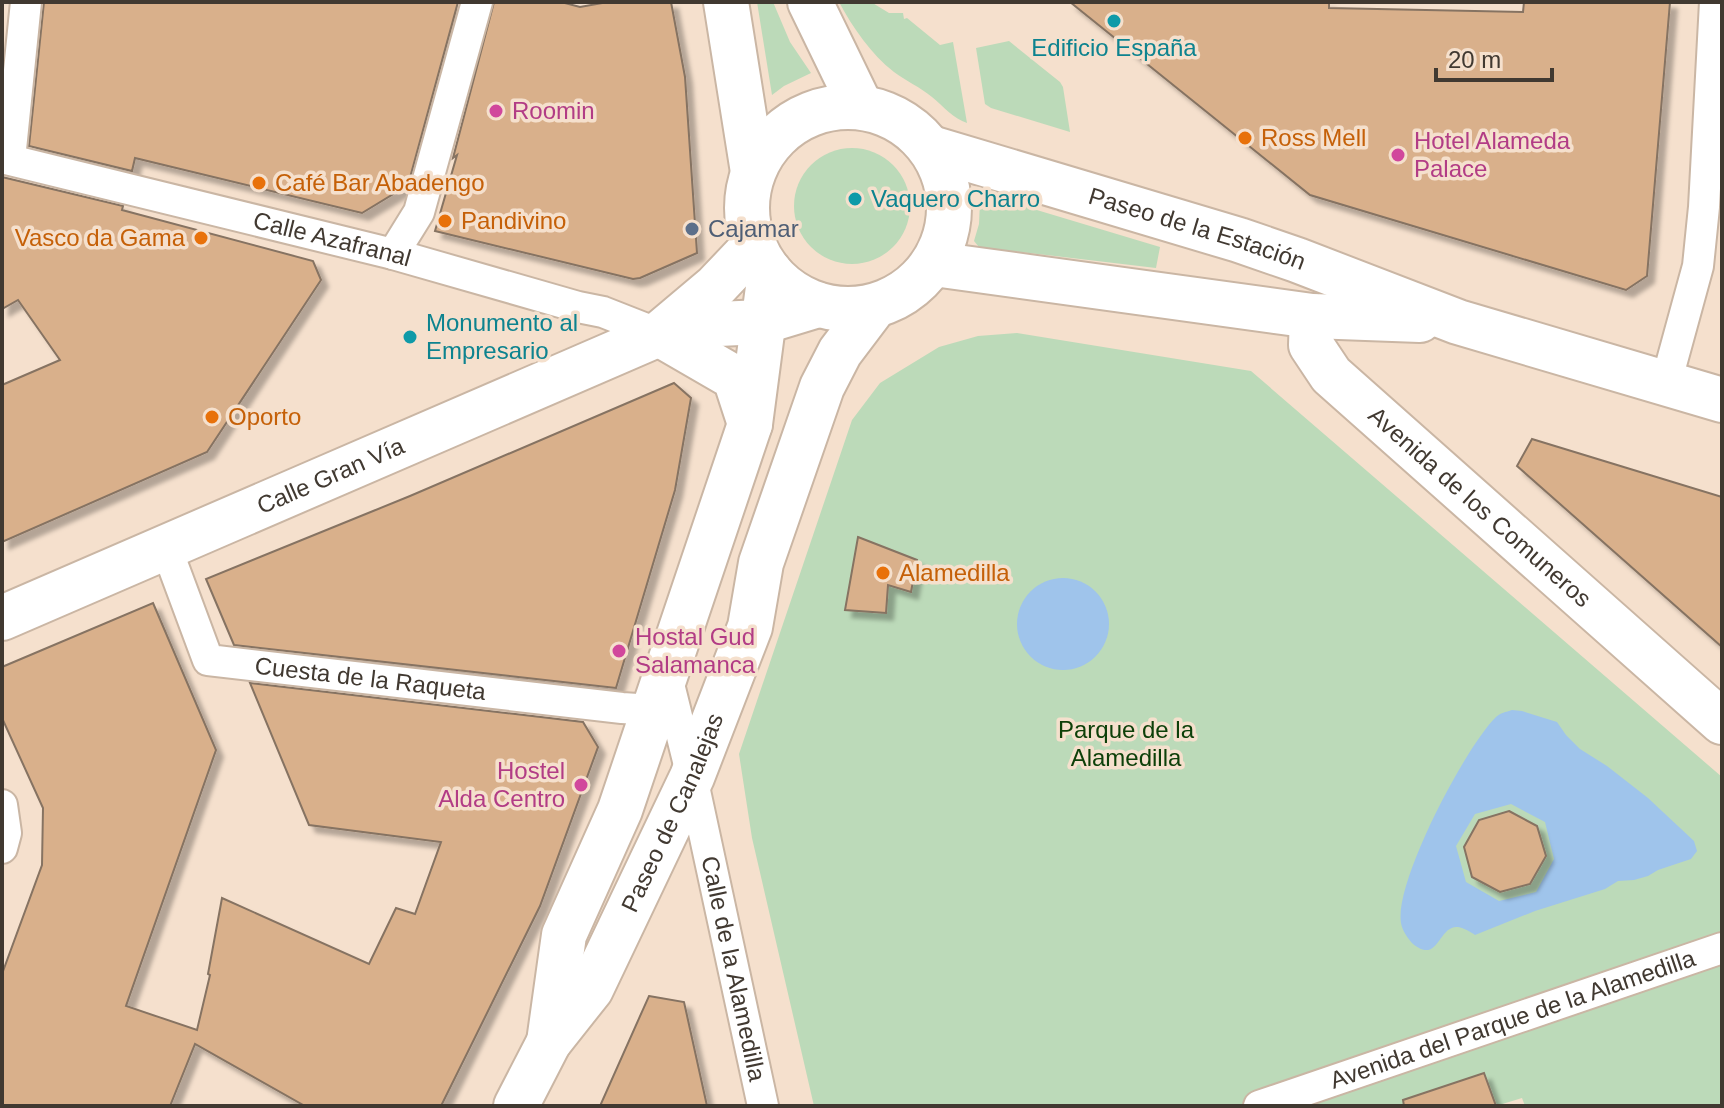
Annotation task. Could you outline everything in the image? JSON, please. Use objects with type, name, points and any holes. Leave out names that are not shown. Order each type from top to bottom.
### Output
[{"type":"main road","points":[[726,2],[753,172]]},
{"type":"main road","points":[[810,2],[861,107]]},
{"type":"main road","points":[[861,107],[900,121],[931,148],[947,184],[948,226],[934,264],[908,291],[874,307],[836,309],[818,305],[791,292],[762,259],[748,222],[747,197],[753,172],[770,143],[797,121],[829,108],[861,107]]},
{"type":"main road","name":"Paseo de la Estación","points":[[931,148],[1239,240],[1458,322],[1722,400]]},
{"type":"main road","name":"Paseo de Canalejas","points":[[549,1042],[564,935],[620,810],[750,424],[762,322],[762,259]]},
{"type":"main road","name":"Calle Gran Vía","points":[[659,334],[716,286],[762,259]]},
{"type":"main road","name":"Paseo de la Estación","points":[[934,264],[1312,316],[1458,322]]},
{"type":"main road","points":[[1312,316],[1363,287]]},
{"type":"main road","name":"Calle Gran Vía","points":[[2,618],[659,334],[718,324],[762,322],[818,305]]},
{"type":"main road","name":"Paseo de Canalejas","points":[[516,1106],[549,1042],[591,989],[685,831],[692,777],[750,627],[761,563],[822,387],[840,352],[874,307]]},
{"type":"main road","name":"Avenida de los Comuneros","points":[[1312,316],[1311,345],[1331,375],[1722,722]]},
{"type":"main road","points":[[659,334],[735,378],[750,424]]},
{"type":"street","points":[[6,158],[26,2]]},
{"type":"street","points":[[393,254],[419,212],[477,2]]},
{"type":"street","points":[[1666,383],[1698,266],[1715,2]]},
{"type":"street","name":"Calle Azafranal","points":[[6,158],[393,254],[603,312],[659,334]]},
{"type":"street","name":"Cuesta de la Raqueta","points":[[166,547],[208,660],[622,708],[660,692]]},
{"type":"street","points":[[660,692],[692,777]]},
{"type":"street","points":[[2,805],[6,833],[2,848]]},
{"type":"street","name":"Calle de la Alamedilla","points":[[685,831],[763,1106]]},
{"type":"street","name":"Avenida del Parque de la Alamedilla","points":[[1259,1106],[1722,948]]},
{"type":"green space","points":[[757,2],[773,2],[790,42],[811,73],[772,95]]},
{"type":"green space","points":[[839,2],[871,2],[889,13],[903,13],[904,19],[907,18],[940,45],[953,42],[967,123],[886,65],[863,40]]},
{"type":"green space","points":[[1009,41],[1060,82],[1070,132],[985,104],[976,48]]},
{"type":"green space","points":[[852,148],[874,152],[893,165],[906,184],[910,206],[906,228],[893,247],[874,260],[852,264],[830,260],[811,247],[798,228],[794,206],[798,184],[811,165],[830,152]]},
{"type":"green space","points":[[983,195],[1160,247],[1156,268],[979,247],[974,241]]},
{"type":"green space","name":"Parque de la Alamedilla","points":[[1017,333],[1251,371],[1722,777],[1722,1106],[1525,1106],[1522,1098],[1496,1106],[1484,1073],[1438,1095],[1399,1106],[814,1106],[752,838],[739,754],[852,420],[880,383],[939,347],[978,336]]},
{"type":"water","points":[[1063,578],[1081,581],[1096,591],[1106,606],[1109,624],[1106,642],[1096,657],[1081,667],[1063,670],[1045,667],[1030,657],[1020,642],[1017,624],[1020,606],[1030,591],[1045,581]]},
{"type":"water","points":[[1512,710],[1557,722],[1580,749],[1648,798],[1694,841],[1697,851],[1691,859],[1648,876],[1618,881],[1605,889],[1535,911],[1475,935],[1458,927],[1451,928],[1433,947],[1422,949],[1409,940],[1401,923],[1402,904],[1420,847],[1451,784],[1483,732],[1496,717]],"holes":[[[1511,804],[1545,822],[1554,859],[1536,892],[1499,901],[1466,882],[1456,846],[1475,814]]]},
{"type":"building","points":[[44,2],[458,2],[408,185],[362,213],[135,158],[132,171],[29,146]]},
{"type":"building","points":[[494,2],[561,2],[580,7],[608,2],[671,2],[685,77],[697,253],[633,279],[435,231]]},
{"type":"building","points":[[1070,2],[1329,2],[1329,8],[1523,12],[1524,2],[1670,2],[1647,276],[1626,290],[1310,195]]},
{"type":"building","points":[[2,177],[123,206],[122,210],[313,261],[321,280],[207,452],[2,542],[2,385],[60,360],[18,300],[2,309]]},
{"type":"building","points":[[674,383],[691,398],[675,490],[616,688],[234,645],[206,579]]},
{"type":"building","points":[[1532,439],[1722,497],[1722,647],[1517,466]]},
{"type":"building","name":"Alamedilla","points":[[858,537],[917,560],[911,592],[888,585],[886,613],[845,610]]},
{"type":"building","points":[[153,603],[216,750],[126,1006],[197,1030],[210,975],[222,898],[369,964],[396,908],[415,914],[441,842],[309,825],[250,683],[583,722],[598,747],[540,906],[441,1106],[305,1106],[195,1044],[170,1106],[2,1106],[2,974],[42,865],[43,808],[2,718],[2,667]]},
{"type":"building","points":[[1509,811],[1537,826],[1546,856],[1530,884],[1500,892],[1472,877],[1464,847],[1479,820]]},
{"type":"building","points":[[649,996],[684,1002],[707,1106],[600,1106]]},
{"type":"building","points":[[1484,1073],[1496,1106],[1404,1106],[1403,1100]]},
{"type":"place","name":"Edificio España","points":[[1114,21]]},
{"type":"place","name":"Roomin","points":[[496,111]]},
{"type":"place","name":"Ross Mell","points":[[1245,138]]},
{"type":"place","name":"Hotel Alameda Palace","points":[[1398,155]]},
{"type":"place","name":"Café Bar Abadengo","points":[[259,183]]},
{"type":"place","name":"Vaquero Charro","points":[[855,199]]},
{"type":"place","name":"Pandivino","points":[[445,221]]},
{"type":"place","name":"Cajamar","points":[[692,229]]},
{"type":"place","name":"Vasco da Gama","points":[[201,238]]},
{"type":"place","name":"Monumento al Empresario","points":[[410,337]]},
{"type":"place","name":"Oporto","points":[[212,417]]},
{"type":"place","name":"Alamedilla","points":[[883,573]]},
{"type":"place","name":"Hostal Gud Salamanca","points":[[619,651]]},
{"type":"place","name":"Hostel Alda Centro","points":[[581,785]]}]
